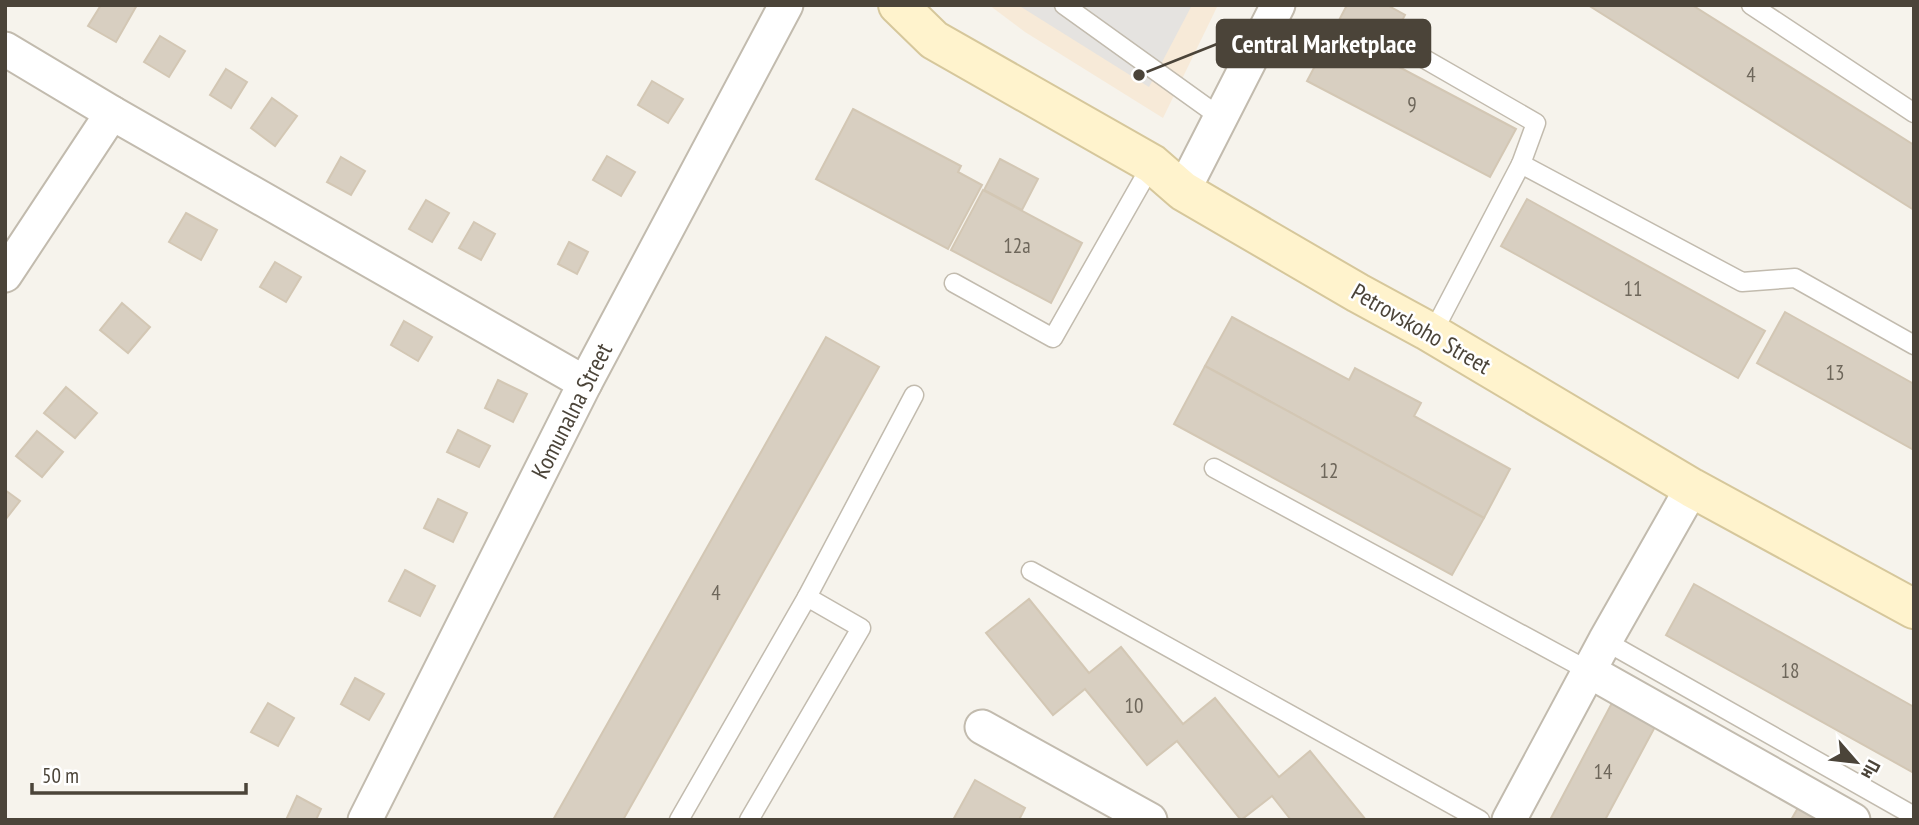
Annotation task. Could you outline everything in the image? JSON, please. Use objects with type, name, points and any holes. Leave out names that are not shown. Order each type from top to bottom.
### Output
[{"type":"street","name":"Komunalna Street","points":[[365,820],[585,383],[786,5]]},
{"type":"street","name":"Petrovskoho Street","points":[[898,5],[934,40],[1152,163],[1183,191],[1692,488],[1914,610]]},
{"type":"street","points":[[1183,191],[1278,5]]},
{"type":"street","points":[[5,49],[111,113],[585,383]]},
{"type":"street","points":[[5,275],[111,113]]},
{"type":"street","points":[[1508,820],[1692,488]]},
{"type":"street","points":[[1589,671],[1853,820]]},
{"type":"street","points":[[982,727],[1150,820]]},
{"type":"lane","points":[[1065,5],[1220,117]]},
{"type":"lane","points":[[1751,5],[1914,113]]},
{"type":"lane","points":[[1409,50],[1536,123],[1521,164],[1432,334]]},
{"type":"lane","points":[[954,282],[1053,338],[1152,163]]},
{"type":"lane","points":[[1521,164],[1742,282],[1795,278],[1914,345]]},
{"type":"lane","points":[[679,820],[807,597],[914,395]]},
{"type":"lane","points":[[1214,468],[1589,671]]},
{"type":"lane","points":[[1031,571],[1480,820]]},
{"type":"lane","points":[[749,820],[860,628],[807,597]]},
{"type":"lane","points":[[1605,641],[1914,816]]},
{"type":"shaded area","points":[[989,5],[1218,5],[1163,118],[1025,32]]},
{"type":"shaded area","points":[[1018,5],[1192,5],[1149,87]]},
{"type":"building","points":[[101,5],[137,5],[116,42],[88,26]]},
{"type":"building","points":[[1347,5],[1387,5],[1405,15],[1382,58],[1516,129],[1490,177],[1307,81]]},
{"type":"building","points":[[1588,5],[1692,5],[1914,145],[1914,210]]},
{"type":"building","points":[[160,36],[185,51],[169,77],[144,62]]},
{"type":"building","points":[[226,69],[247,82],[231,108],[210,95]]},
{"type":"building","points":[[652,81],[683,99],[668,123],[638,105]]},
{"type":"building","points":[[272,98],[297,116],[275,146],[251,128]]},
{"type":"building","points":[[853,109],[961,166],[958,172],[982,185],[948,249],[816,179]]},
{"type":"building","points":[[607,156],[635,172],[621,196],[593,180]]},
{"type":"building","points":[[341,157],[365,171],[351,195],[327,182]]},
{"type":"building","points":[[1000,159],[1038,179],[1022,210],[984,190]]},
{"type":"building","points":[[983,190],[1082,243],[1051,303],[951,250]]},
{"type":"building","points":[[1527,199],[1765,331],[1738,378],[1501,246]]},
{"type":"building","points":[[426,200],[449,213],[432,242],[409,229]]},
{"type":"building","points":[[186,213],[217,230],[201,260],[169,242]]},
{"type":"building","points":[[474,222],[495,234],[481,260],[459,248]]},
{"type":"building","points":[[569,242],[588,252],[577,274],[558,264]]},
{"type":"building","points":[[275,262],[301,277],[286,302],[260,287]]},
{"type":"building","points":[[122,303],[150,327],[128,353],[100,330]]},
{"type":"building","points":[[1785,312],[1914,384],[1914,450],[1757,363]]},
{"type":"building","points":[[1232,317],[1349,380],[1355,368],[1421,403],[1414,416],[1510,469],[1484,518],[1205,366]]},
{"type":"building","points":[[404,321],[432,337],[418,361],[391,345]]},
{"type":"building","points":[[826,337],[879,367],[623,820],[553,820]]},
{"type":"building","points":[[1205,366],[1484,518],[1452,575],[1174,424]]},
{"type":"building","points":[[498,380],[527,394],[513,422],[485,408]]},
{"type":"building","points":[[66,387],[97,413],[75,438],[44,413]]},
{"type":"building","points":[[458,430],[490,446],[479,467],[447,452]]},
{"type":"building","points":[[37,431],[63,452],[42,477],[16,456]]},
{"type":"building","points":[[5,490],[20,501],[5,520]]},
{"type":"building","points":[[438,499],[467,513],[453,542],[424,528]]},
{"type":"building","points":[[405,570],[435,586],[420,616],[389,601]]},
{"type":"building","points":[[1694,584],[1914,707],[1914,773],[1666,635]]},
{"type":"building","points":[[1029,599],[1089,673],[1121,647],[1183,724],[1215,698],[1279,777],[1310,751],[1366,820],[1291,820],[1272,796],[1241,820],[1177,741],[1147,765],[1085,689],[1053,715],[986,633]]},
{"type":"building","points":[[355,678],[384,694],[369,720],[341,704]]},
{"type":"building","points":[[1613,701],[1656,725],[1605,820],[1550,820]]},
{"type":"building","points":[[268,703],[294,718],[278,746],[251,732]]},
{"type":"building","points":[[975,780],[1025,808],[1019,820],[953,820]]},
{"type":"building","points":[[297,796],[321,809],[316,820],[286,820]]},
{"type":"building","points":[[1799,806],[1825,820],[1791,820]]},
{"type":"place","name":"Central Marketplace","points":[[1139,75]]}]
